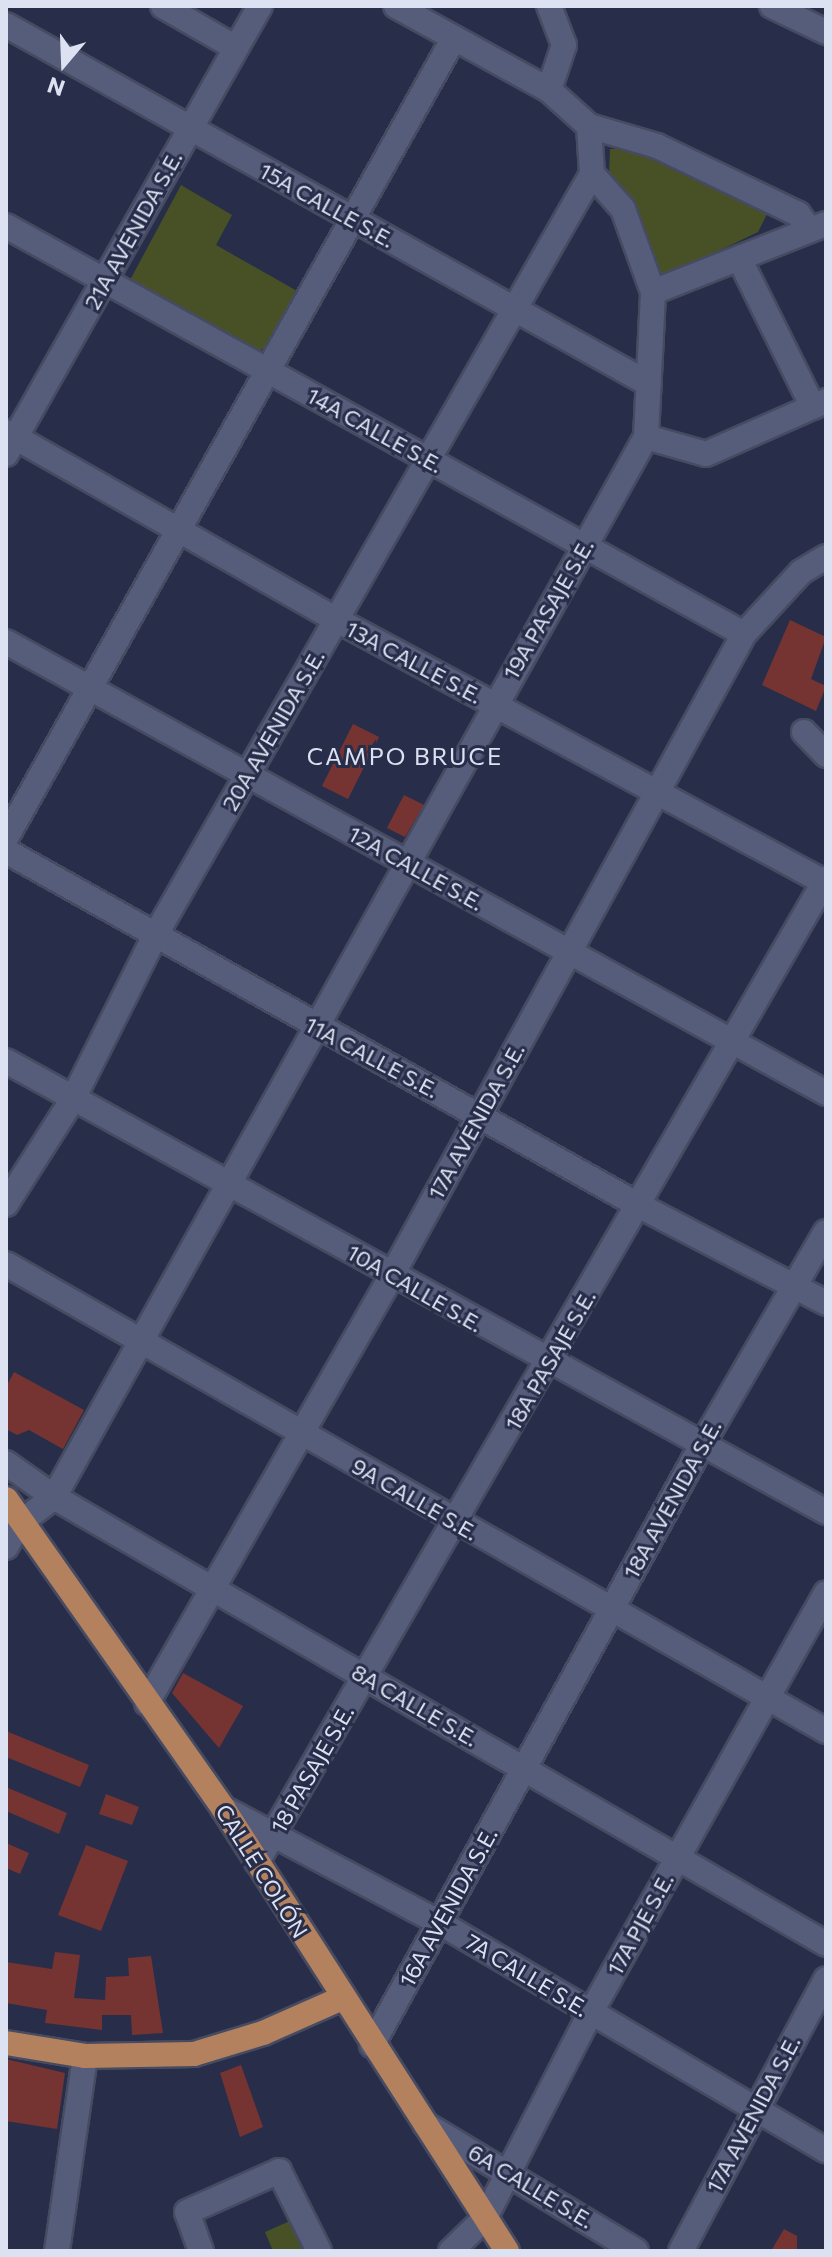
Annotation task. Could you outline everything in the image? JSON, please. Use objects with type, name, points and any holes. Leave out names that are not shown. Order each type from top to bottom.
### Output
[{"type":"main road","name":"CALLE COLÓN","points":[[6,1499],[223,1808],[372,2045],[507,2251]]},
{"type":"main road","points":[[6,2043],[85,2056],[194,2054],[263,2033],[342,1998]]},
{"type":"street","points":[[163,6],[236,48]]},
{"type":"street","name":"21A AVENIDA S.E.","points":[[9,441],[260,6]]},
{"type":"street","points":[[396,6],[549,90],[589,126],[657,146],[798,214],[821,230]]},
{"type":"street","points":[[549,6],[564,45],[549,90]]},
{"type":"street","points":[[772,6],[826,32]]},
{"type":"street","name":"15A CALLE S.E.","points":[[6,25],[649,384]]},
{"type":"street","points":[[6,838],[454,38]]},
{"type":"street","points":[[589,126],[592,174]]},
{"type":"street","name":"19A PASAJE S.E.","points":[[315,1027],[646,437],[653,292],[623,209],[592,174]]},
{"type":"street","name":"20A AVENIDA S.E.","points":[[6,1204],[73,1099],[156,934],[592,174]]},
{"type":"street","name":"14A CALLE S.E.","points":[[6,226],[744,634]]},
{"type":"street","points":[[653,292],[821,230]]},
{"type":"street","points":[[646,437],[706,454],[819,404],[740,260]]},
{"type":"street","name":"13A CALLE S.E.","points":[[9,441],[825,881]]},
{"type":"street","name":"17A AVENIDA S.E.","points":[[147,1703],[392,1275],[744,634],[801,572],[826,557]]},
{"type":"street","name":"12A CALLE S.E.","points":[[6,642],[826,1093]]},
{"type":"street","points":[[804,732],[826,755]]},
{"type":"street","name":"11A CALLE S.E.","points":[[6,851],[315,1027],[638,1205],[793,1283],[826,1303]]},
{"type":"street","points":[[732,1041],[825,881]]},
{"type":"street","points":[[6,1547],[20,1523],[54,1497],[315,1027]]},
{"type":"street","name":"18A PASAJE S.E.","points":[[366,1676],[549,1364],[732,1041]]},
{"type":"street","name":"10A CALLE S.E.","points":[[6,1061],[231,1183],[549,1364],[703,1443],[826,1512]]},
{"type":"street","name":"18A AVENIDA S.E.","points":[[523,1768],[793,1283],[826,1232]]},
{"type":"street","name":"9A CALLE S.E.","points":[[6,1264],[454,1523],[773,1697],[826,1731]]},
{"type":"street","name":"8A CALLE S.E.","points":[[6,1463],[54,1497],[826,1944]]},
{"type":"street","name":"17A PJE S.E.","points":[[451,2251],[485,2218],[591,2012],[677,1856],[773,1697],[826,1594]]},
{"type":"street","name":"18 PASAJE S.E.","points":[[257,1862],[366,1676]]},
{"type":"street","name":"16A AVENIDA S.E.","points":[[372,2045],[523,1768]]},
{"type":"street","name":"7A CALLE S.E.","points":[[223,1808],[276,1832],[440,1923],[826,2150]]},
{"type":"street","name":"17A AVENIDA S.E.","points":[[681,2251],[753,2108],[826,1979]]},
{"type":"street","points":[[57,2251],[85,2056]]},
{"type":"street","name":"6A CALLE S.E.","points":[[425,2124],[508,2170],[636,2251]]},
{"type":"street","points":[[201,2251],[187,2212],[279,2171],[319,2251]]},
{"type":"green space","points":[[610,149],[634,149],[769,210],[758,232],[662,278],[636,214],[609,175]]},
{"type":"green space","points":[[181,185],[232,215],[216,245],[297,291],[270,345],[259,351],[129,282]]},
{"type":"green space","points":[[299,2217],[314,2251],[273,2251],[265,2232]]},
{"type":"building","points":[[790,620],[826,637],[811,679],[826,686],[816,711],[762,685]]},
{"type":"building","points":[[353,724],[379,737],[348,799],[322,786]]},
{"type":"building","points":[[404,795],[424,805],[405,837],[387,828]]},
{"type":"building","points":[[14,1372],[84,1410],[63,1449],[29,1430],[17,1435],[6,1429],[6,1387]]},
{"type":"building","points":[[183,1673],[243,1706],[219,1748],[172,1693]]},
{"type":"building","points":[[6,1731],[89,1765],[80,1787],[6,1757]]},
{"type":"building","points":[[6,1787],[67,1813],[59,1834],[6,1811]]},
{"type":"building","points":[[106,1794],[139,1807],[132,1825],[99,1814]]},
{"type":"building","points":[[6,1843],[29,1853],[20,1874],[6,1868]]},
{"type":"building","points":[[86,1845],[128,1861],[101,1931],[58,1915]]},
{"type":"building","points":[[55,1952],[80,1955],[74,1998],[105,2000],[106,1977],[129,1976],[128,1958],[151,1956],[163,2033],[132,2035],[131,2015],[102,2015],[102,2030],[45,2023],[47,2010],[6,2003],[6,1962],[52,1969]]},
{"type":"building","points":[[6,2059],[65,2073],[57,2129],[6,2121]]},
{"type":"building","points":[[241,2065],[263,2127],[240,2137],[220,2073]]},
{"type":"building","points":[[784,2229],[797,2236],[797,2251],[771,2251]]},
{"type":"district","name":"CAMPO BRUCE","points":[[405,756]]}]
